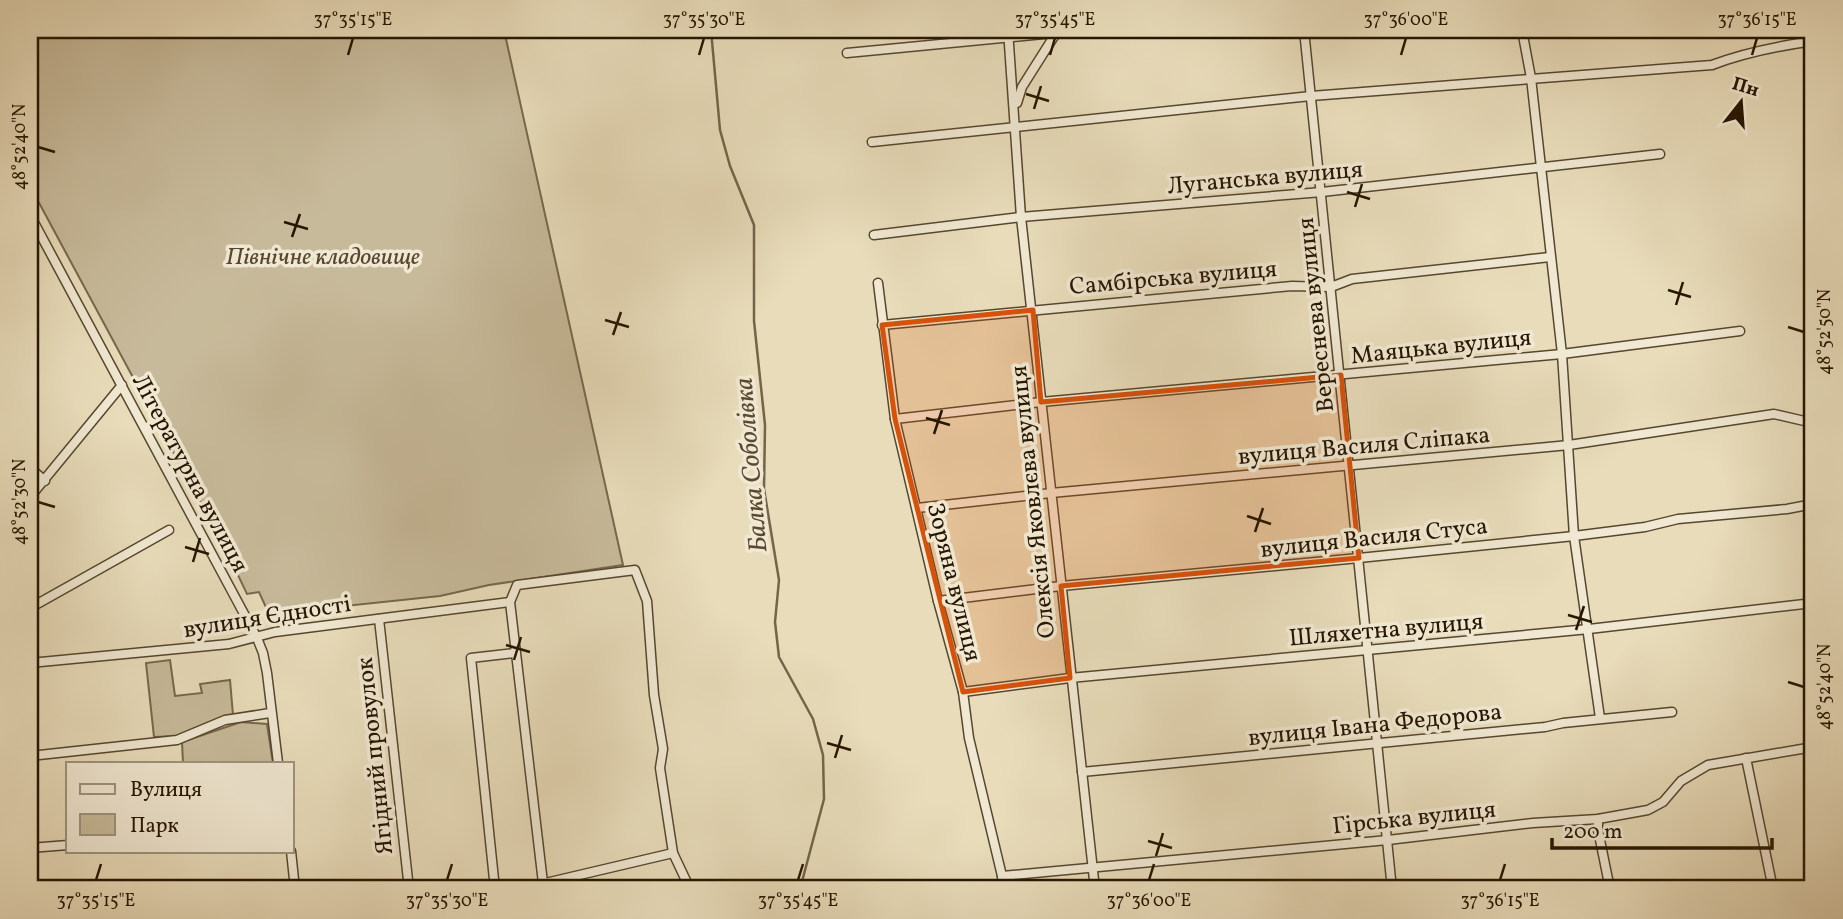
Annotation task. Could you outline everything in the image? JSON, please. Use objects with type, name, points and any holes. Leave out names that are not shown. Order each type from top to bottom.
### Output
[{"type":"street","points":[[847,53],[1008,33],[1085,30]]},
{"type":"street","name":"Вереснева вулиця","points":[[1304,30],[1392,889]]},
{"type":"street","points":[[1522,30],[1531,78],[1562,354],[1574,536],[1600,718]]},
{"type":"street","points":[[1015,109],[1022,87],[1057,31]]},
{"type":"street","name":"Олексія Яковлєва вулиця","points":[[1008,33],[1021,218],[1095,889]]},
{"type":"street","points":[[872,142],[1311,96],[1712,65],[1775,46],[1813,41]]},
{"type":"street","name":"Луганська вулиця","points":[[874,234],[1021,218],[1322,192],[1660,154]]},
{"type":"street","name":"Літературна вулиця","points":[[30,215],[257,638],[267,673],[278,762]]},
{"type":"street","name":"Самбірська вулиця","points":[[881,325],[1292,286],[1331,287],[1352,279],[1550,257]]},
{"type":"street","name":"Зоряна вулиця","points":[[878,283],[894,419],[963,692],[969,738],[1003,889]]},
{"type":"street","name":"Маяцька вулиця","points":[[894,419],[1041,401],[1562,354],[1740,331]]},
{"type":"street","points":[[30,497],[122,386]]},
{"type":"street","name":"вулиця Василя Сліпака","points":[[917,508],[1569,444],[1774,414],[1813,423]]},
{"type":"street","points":[[30,468],[45,481]]},
{"type":"street","name":"вулиця Василя Стуса","points":[[938,601],[1061,586],[1574,536],[1645,527],[1678,519],[1787,509],[1813,503]]},
{"type":"street","points":[[30,608],[169,530]]},
{"type":"street","points":[[543,883],[510,602],[517,585],[635,570],[648,601],[654,695],[663,749],[660,768],[673,853],[690,889]]},
{"type":"street","name":"вулиця Єдності","points":[[30,663],[229,644],[275,632],[510,602]]},
{"type":"street","name":"Шляхетна вулиця","points":[[963,692],[1070,678],[1588,629],[1813,603]]},
{"type":"street","name":"Ягідний провулок","points":[[379,619],[409,889]]},
{"type":"street","points":[[495,889],[471,659],[515,653]]},
{"type":"street","name":"вулиця Івана Федорова","points":[[1082,772],[1672,712]]},
{"type":"street","points":[[30,756],[177,740],[225,720],[270,713]]},
{"type":"street","name":"Гірська вулиця","points":[[1002,876],[1388,840],[1533,823],[1598,819],[1648,810],[1663,802],[1681,781],[1701,768],[1813,747]]},
{"type":"street","points":[[1746,758],[1773,889]]},
{"type":"street","points":[[1598,819],[1610,889]]},
{"type":"street","points":[[30,848],[66,845]]},
{"type":"street","points":[[290,852],[295,889]]},
{"type":"street","points":[[520,889],[673,853]]},
{"type":"street","points":[[560,879],[564,889]]},
{"type":"highlighted area","points":[[1033,310],[1041,402],[1341,375],[1359,558],[1061,586],[1070,678],[963,692],[895,419],[882,325]]},
{"type":"green space","name":"Північне кладовище","points":[[30,30],[504,30],[623,565],[489,585],[440,596],[269,614],[259,592],[247,594],[204,504],[200,502],[30,186]]},
{"type":"green space","points":[[170,660],[175,696],[202,693],[200,684],[230,680],[233,715],[178,736],[154,737],[146,663]]},
{"type":"green space","points":[[241,722],[267,724],[273,762],[183,762],[182,742]]},
{"type":"waterway","name":"Балка Соболівка","points":[[711,30],[720,130],[730,166],[754,225],[754,321],[765,425],[764,489],[779,580],[775,622],[779,657],[813,719],[823,755],[824,799],[800,889]]}]
